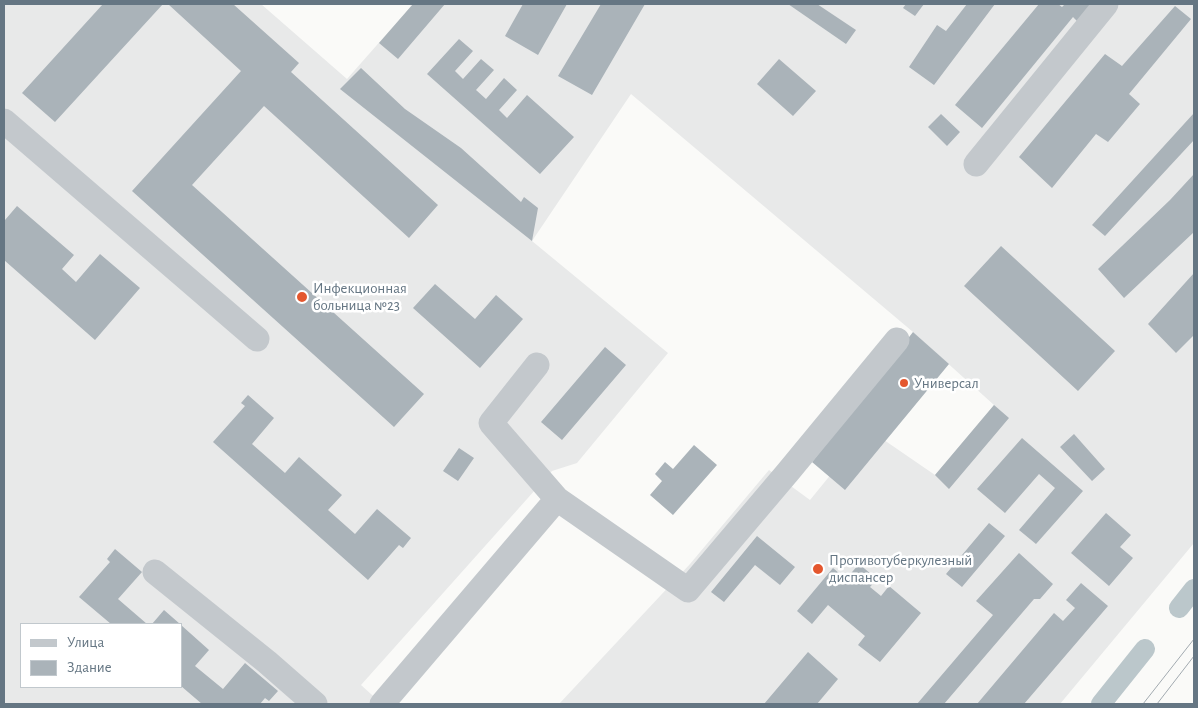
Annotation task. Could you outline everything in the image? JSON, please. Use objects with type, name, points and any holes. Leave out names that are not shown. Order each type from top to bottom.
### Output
[{"type":"lane","points":[[976,164],[1106,4]]},
{"type":"lane","points":[[4,121],[257,339]]},
{"type":"lane","points":[[538,365],[491,423],[557,499],[688,590],[897,340]]},
{"type":"lane","points":[[382,704],[557,499]]},
{"type":"lane","points":[[155,572],[267,662],[315,704]]},
{"type":"shaded area","points":[[4,4],[261,4],[347,79],[413,4],[1194,4],[1194,543],[1060,704],[559,704],[690,564],[769,470],[810,500],[868,429],[935,475],[994,405],[913,332],[631,94],[532,241],[668,353],[577,463],[552,471],[361,685],[382,704],[4,704]]},
{"type":"building","points":[[103,4],[163,4],[55,122],[22,93]]},
{"type":"building","points":[[168,4],[233,4],[299,63],[291,72],[438,205],[409,238],[264,106],[192,185],[424,394],[394,427],[132,191],[241,71]]},
{"type":"building","points":[[413,4],[445,4],[398,59],[379,43]]},
{"type":"building","points":[[523,4],[567,4],[538,55],[505,36]]},
{"type":"building","points":[[601,4],[645,4],[592,95],[558,76]]},
{"type":"building","points":[[788,4],[817,4],[856,30],[846,44]]},
{"type":"building","points":[[906,4],[924,4],[915,16],[903,8]]},
{"type":"building","points":[[967,4],[995,4],[934,85],[909,67],[937,25],[946,31]]},
{"type":"building","points":[[1039,4],[1058,4],[1062,7],[1065,4],[1093,4],[1078,22],[1073,17],[982,128],[955,105]]},
{"type":"building","points":[[1175,6],[1191,19],[1129,94],[1140,104],[1108,142],[1096,134],[1052,188],[1019,157],[1105,54],[1122,66]]},
{"type":"building","points":[[459,39],[473,51],[455,71],[463,79],[481,59],[494,70],[476,90],[486,99],[504,78],[517,90],[499,110],[507,118],[527,95],[574,137],[540,174],[427,74]]},
{"type":"building","points":[[779,59],[816,91],[793,116],[757,84]]},
{"type":"building","points":[[361,68],[405,109],[461,148],[521,202],[524,197],[538,208],[532,241],[340,89]]},
{"type":"building","points":[[1194,113],[1194,140],[1105,236],[1092,225]]},
{"type":"building","points":[[941,114],[960,132],[947,146],[928,127]]},
{"type":"building","points":[[1194,174],[1194,232],[1124,298],[1098,269],[1170,200]]},
{"type":"building","points":[[17,206],[74,255],[62,269],[76,282],[100,254],[140,288],[95,340],[4,260],[4,219]]},
{"type":"building","points":[[1001,246],[1115,351],[1078,391],[964,286]]},
{"type":"building","points":[[1194,273],[1194,335],[1176,353],[1148,324]]},
{"type":"building","points":[[435,284],[475,319],[496,295],[523,319],[480,368],[413,308]]},
{"type":"building","points":[[913,332],[949,364],[845,490],[812,462]]},
{"type":"building","points":[[605,347],[626,365],[562,440],[541,422]]},
{"type":"building","points":[[248,395],[274,418],[252,444],[285,473],[299,457],[342,495],[328,510],[355,534],[377,509],[411,538],[403,548],[399,545],[368,580],[213,442],[245,406],[241,403]]},
{"type":"building","points":[[994,405],[1009,418],[949,489],[935,475]]},
{"type":"building","points":[[1074,434],[1105,469],[1092,481],[1060,447]]},
{"type":"building","points":[[1022,438],[1083,491],[1036,544],[1019,530],[1055,488],[1039,474],[1005,513],[977,489]]},
{"type":"building","points":[[694,445],[717,465],[673,515],[650,495],[662,481],[655,474],[665,462],[673,469]]},
{"type":"building","points":[[459,448],[474,458],[458,481],[443,471]]},
{"type":"building","points":[[1106,513],[1131,535],[1120,547],[1133,558],[1109,586],[1071,553]]},
{"type":"building","points":[[989,523],[1005,536],[962,587],[946,574]]},
{"type":"building","points":[[757,536],[795,567],[780,585],[755,565],[724,602],[711,592]]},
{"type":"building","points":[[115,549],[142,572],[118,599],[146,623],[110,623],[79,597],[110,562],[107,559]]},
{"type":"building","points":[[1019,553],[1053,584],[1040,599],[1034,599],[944,704],[917,704],[993,615],[976,601]]},
{"type":"building","points":[[859,564],[877,579],[870,587],[881,596],[889,586],[921,613],[880,662],[858,645],[865,636],[828,605],[812,624],[797,611],[833,568],[846,579]]},
{"type":"building","points":[[1081,583],[1108,606],[1024,704],[977,704],[1054,613],[1063,621],[1075,608],[1066,600]]},
{"type":"building","points":[[164,610],[179,623],[153,623]]},
{"type":"building","points":[[182,626],[209,650],[195,666],[223,689],[245,663],[278,691],[269,701],[265,698],[260,704],[202,704],[182,687]]},
{"type":"building","points":[[808,652],[838,679],[817,704],[764,704]]},
{"type":"waterway","points":[[1179,608],[1194,589]]},
{"type":"waterway","points":[[1101,704],[1145,649]]},
{"type":"tram line","points":[[1143,704],[1194,639]]},
{"type":"tram line","points":[[1157,704],[1194,656]]},
{"type":"place","name":"Инфекционная больница №23","points":[[302,297]]},
{"type":"place","name":"Универсал","points":[[904,383]]},
{"type":"place","name":"Противотуберкулезный диспансер","points":[[818,569]]}]
